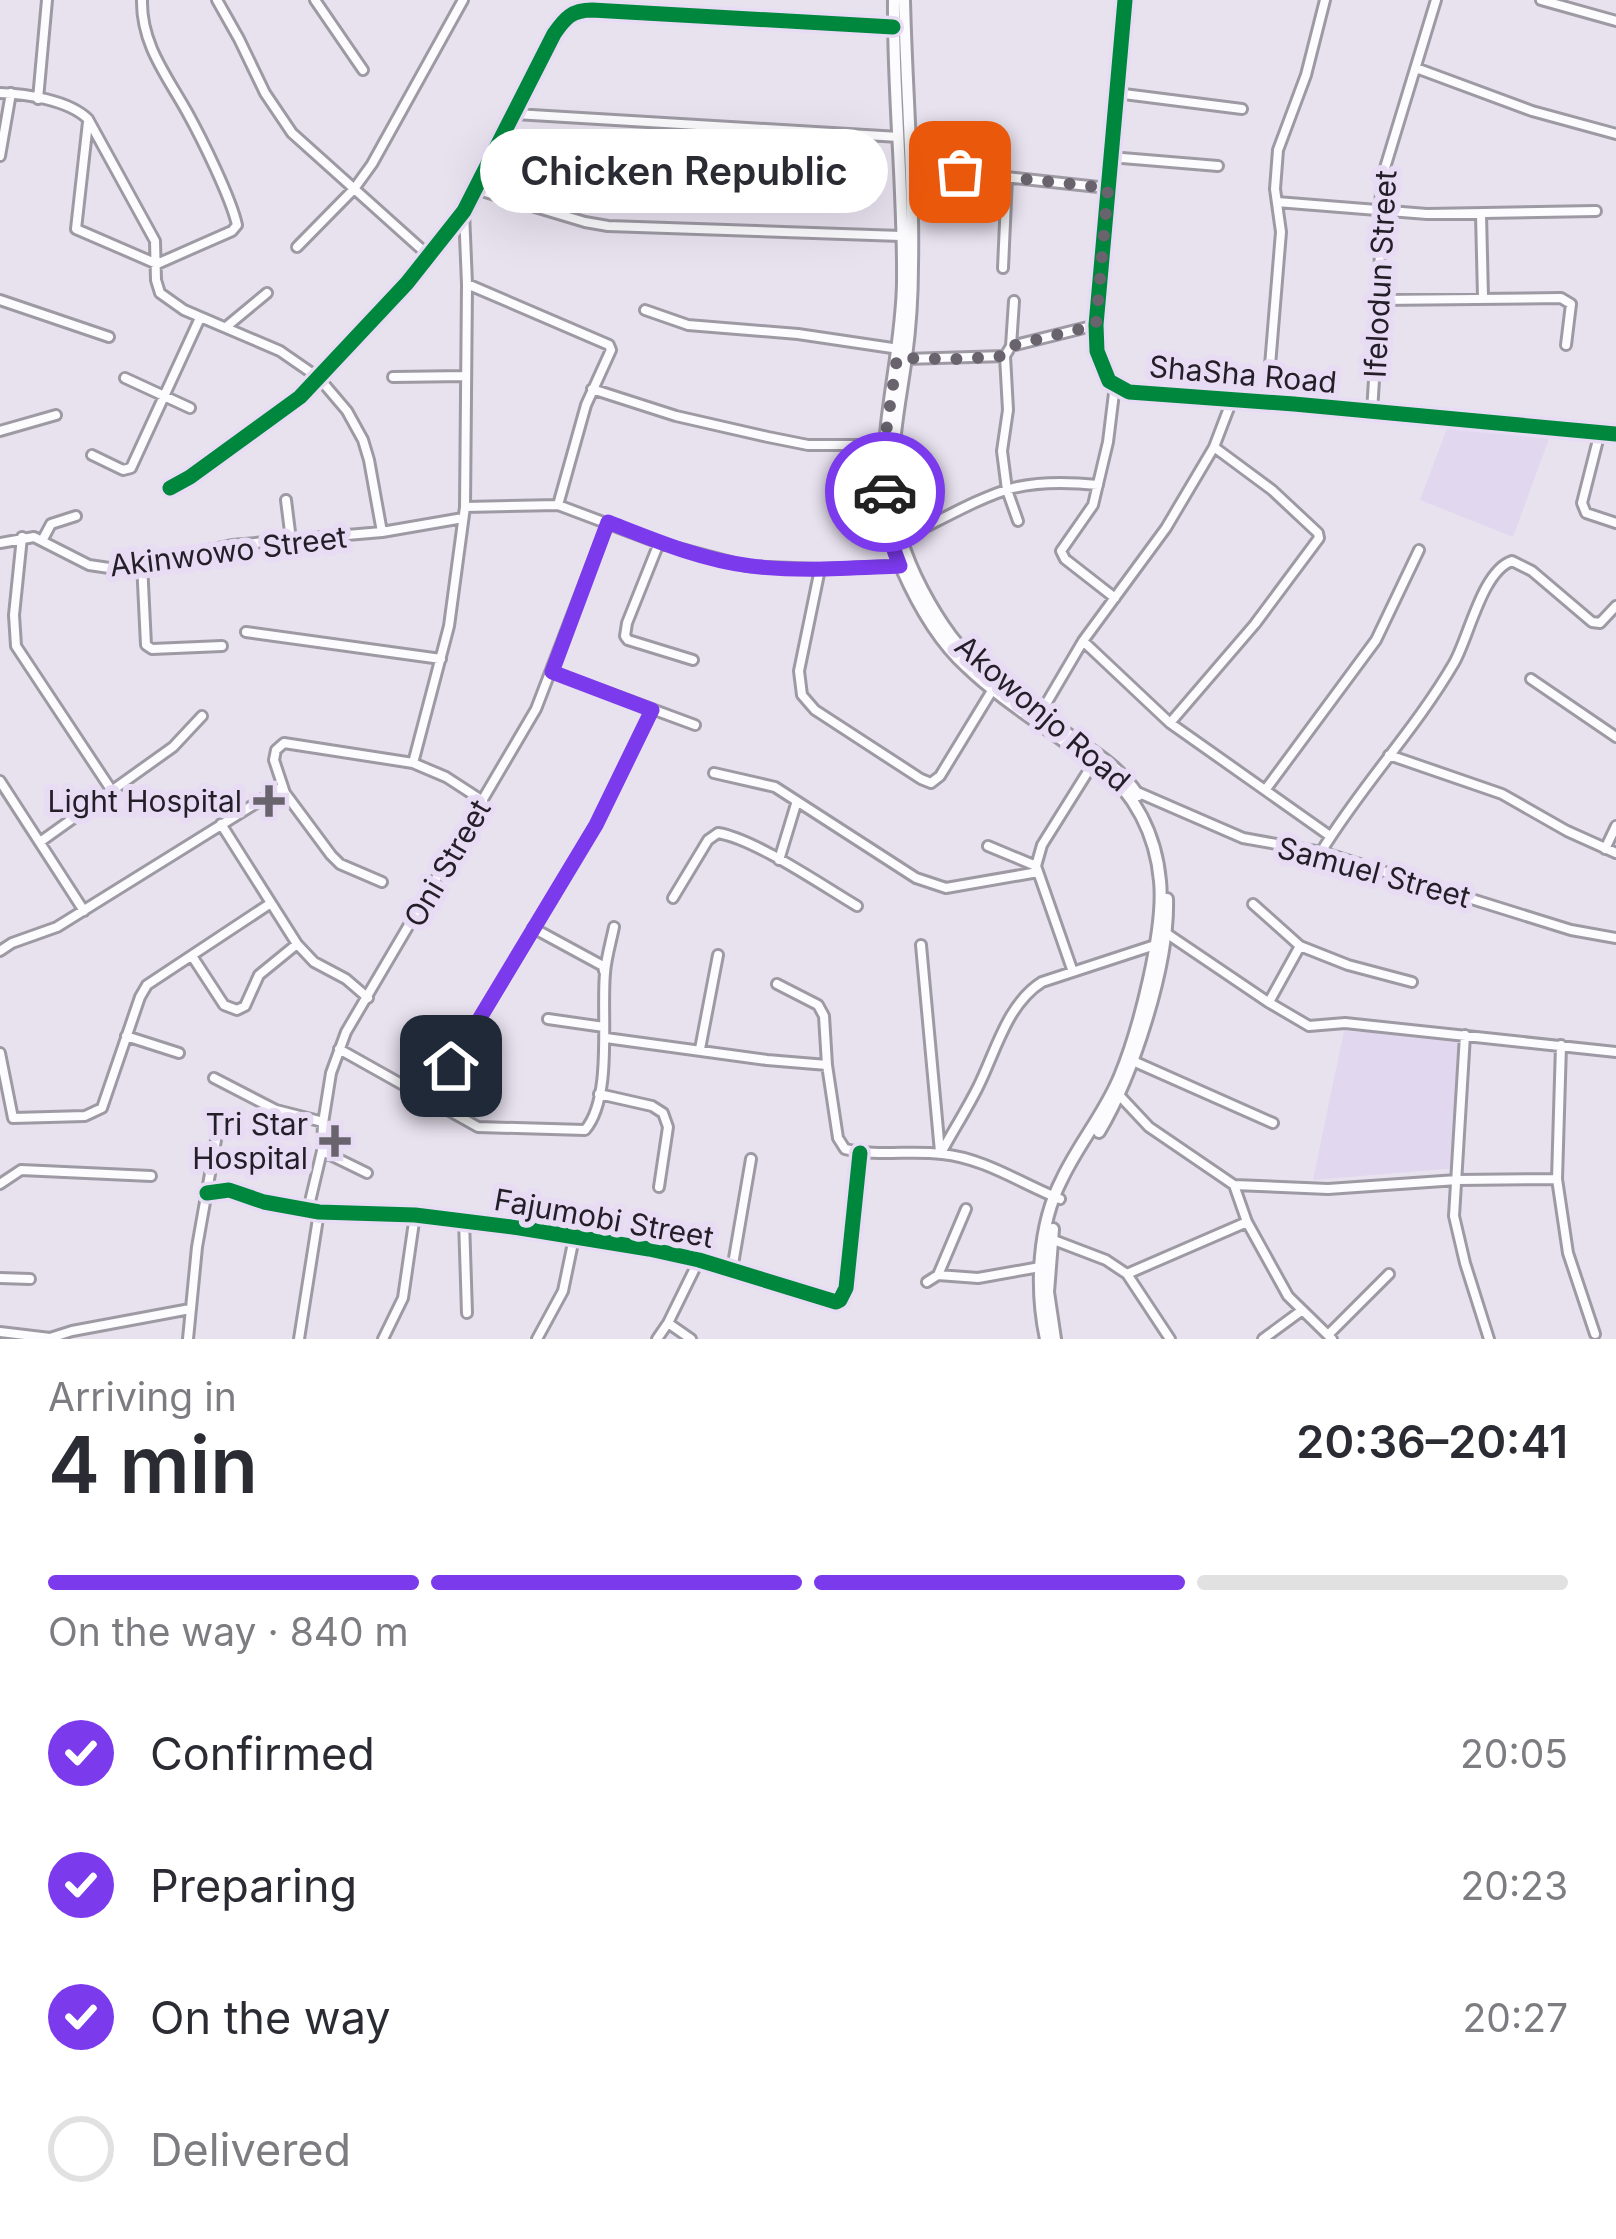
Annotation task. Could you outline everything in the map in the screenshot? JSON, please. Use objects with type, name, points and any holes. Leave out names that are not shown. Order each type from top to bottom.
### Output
[{"type":"main road","name":"Akowonjo Road","points":[[894,0],[893,27],[912,166],[912,264],[893,445],[901,539],[952,637],[988,674],[1132,793],[1158,867],[1161,902],[1155,945],[1121,1075],[1060,1181],[1042,1266],[1041,1298],[1050,1339]]},
{"type":"main road","name":"Akowonjo Road","points":[[904,0],[904,123],[899,137],[902,354],[884,446],[890,539],[912,590],[963,664],[993,689],[1102,755],[1150,815],[1167,885],[1166,933],[1133,1061],[1119,1095],[1057,1198]]},
{"type":"main road","name":"ShaSha Road","points":[[1125,0],[1096,325],[1101,364],[1114,386],[1129,392],[1616,434]]},
{"type":"main road","name":"Akowonjo Road","points":[[1047,1239],[1050,1339]]},
{"type":"street","points":[[38,99],[46,0]]},
{"type":"street","points":[[88,119],[76,229],[157,264],[232,231],[236,225],[190,117],[151,51],[143,27],[142,0]]},
{"type":"street","points":[[217,0],[276,112],[305,148],[429,256]]},
{"type":"street","points":[[314,0],[363,70]]},
{"type":"street","points":[[297,248],[372,164],[463,0]]},
{"type":"street","points":[[1267,402],[1281,232],[1277,150],[1306,76],[1325,0]]},
{"type":"street","name":"Ifelodun Street","points":[[1372,412],[1384,169],[1436,0]]},
{"type":"street","points":[[1541,0],[1616,21]]},
{"type":"street","points":[[170,488],[300,397],[429,256],[464,211],[568,15],[592,10],[893,27]]},
{"type":"street","points":[[1416,68],[1532,112],[1616,134]]},
{"type":"street","points":[[0,156],[5,93],[74,109],[88,119],[155,241],[160,293],[200,318],[280,351],[319,378],[347,411],[363,440],[382,532]]},
{"type":"street","points":[[1116,93],[1242,109]]},
{"type":"street","points":[[514,114],[899,137]]},
{"type":"street","points":[[1110,158],[1218,166]]},
{"type":"street","points":[[912,166],[1108,188]]},
{"type":"street","points":[[1003,268],[1007,177]]},
{"type":"street","points":[[475,189],[608,226],[902,236]]},
{"type":"street","points":[[1277,202],[1481,214],[1596,211]]},
{"type":"street","points":[[413,764],[441,659],[464,512],[464,211]]},
{"type":"street","points":[[1481,214],[1483,297]]},
{"type":"street","points":[[467,284],[609,345],[558,505],[659,543],[746,566],[900,566]]},
{"type":"street","points":[[226,327],[267,293]]},
{"type":"street","points":[[1378,300],[1548,296],[1568,300],[1566,345]]},
{"type":"street","points":[[0,300],[110,337]]},
{"type":"street","points":[[1014,301],[1011,346],[1005,356],[1008,410],[1002,451],[1007,490],[1018,521]]},
{"type":"street","points":[[645,310],[688,326],[798,334],[902,354],[1005,356]]},
{"type":"street","points":[[92,455],[123,470],[130,468],[200,318]]},
{"type":"street","points":[[1011,346],[1096,325]]},
{"type":"street","points":[[392,377],[465,376]]},
{"type":"street","points":[[124,377],[190,408]]},
{"type":"street","points":[[1114,386],[1094,505],[1061,551],[1116,599]]},
{"type":"street","points":[[592,389],[676,416],[808,445],[884,446]]},
{"type":"street","points":[[1039,716],[1083,641],[1166,528],[1214,447],[1232,399]]},
{"type":"street","points":[[0,431],[56,415]]},
{"type":"street","points":[[1600,432],[1582,503],[1586,513],[1616,523]]},
{"type":"street","points":[[1170,723],[1255,624],[1319,538],[1272,490],[1214,447]]},
{"type":"street","points":[[901,539],[1007,490],[1070,482],[1098,485]]},
{"type":"street","points":[[286,500],[290,540]]},
{"type":"street","name":"Akinwowo Street","points":[[0,542],[43,539],[96,568],[116,569],[232,545],[382,532],[464,512],[558,505]]},
{"type":"street","points":[[43,539],[51,524],[76,516]]},
{"type":"street","name":"Oni Street","points":[[308,1210],[322,1151],[332,1073],[346,1032],[536,709],[608,522]]},
{"type":"street","points":[[22,537],[14,615],[16,646],[112,791]]},
{"type":"street","points":[[659,543],[625,636],[693,660]]},
{"type":"street","points":[[1266,789],[1376,640],[1419,550]]},
{"type":"street","points":[[1321,852],[1455,661],[1497,569],[1512,561],[1532,571],[1592,622],[1600,623],[1616,606]]},
{"type":"street","points":[[142,563],[146,645],[152,649],[222,646]]},
{"type":"street","points":[[820,569],[799,671],[802,695],[815,710],[931,783],[940,776],[993,689]]},
{"type":"street","points":[[246,632],[441,659]]},
{"type":"street","points":[[1083,641],[1170,723],[1330,836]]},
{"type":"street","points":[[552,672],[695,725]]},
{"type":"street","points":[[1531,679],[1616,737]]},
{"type":"street","points":[[430,1100],[596,825],[652,710]]},
{"type":"street","points":[[40,842],[173,747],[202,716]]},
{"type":"street","points":[[382,882],[340,864],[289,799],[274,760],[284,743],[413,764],[446,777],[483,801]]},
{"type":"street","points":[[1389,755],[1502,794],[1616,853]]},
{"type":"street","points":[[1073,972],[1037,869],[1042,845],[1095,761]]},
{"type":"street","points":[[714,773],[775,788],[935,886],[946,888],[1037,869]]},
{"type":"street","points":[[0,781],[84,911]]},
{"type":"street","points":[[0,951],[57,928],[282,787]]},
{"type":"street","name":"Samuel Street","points":[[1132,793],[1243,838],[1321,852],[1570,929],[1616,938]]},
{"type":"street","points":[[779,860],[796,803]]},
{"type":"street","points":[[221,824],[297,944],[314,962],[368,998]]},
{"type":"street","points":[[1605,849],[1616,826]]},
{"type":"street","points":[[674,898],[708,840],[718,833],[779,860],[857,906]]},
{"type":"street","points":[[988,846],[1037,869]]},
{"type":"street","points":[[0,1053],[13,1118],[85,1117],[102,1108],[147,985],[271,903]]},
{"type":"street","points":[[1253,904],[1300,946],[1412,982]]},
{"type":"street","points":[[339,1049],[478,1126],[585,1130],[593,1120],[599,1094],[605,973],[614,927]]},
{"type":"street","points":[[533,928],[603,966],[605,973]]},
{"type":"street","points":[[1166,933],[1310,1026],[1345,1023],[1616,1052]]},
{"type":"street","points":[[192,956],[224,1005],[237,1010],[245,1006],[260,975],[297,944]]},
{"type":"street","points":[[921,945],[940,1153]]},
{"type":"street","points":[[940,1153],[1028,991],[1042,982],[1155,945]]},
{"type":"street","points":[[1268,1002],[1300,946]]},
{"type":"street","points":[[700,1049],[718,955]]},
{"type":"street","points":[[777,984],[818,1005],[824,1016],[838,1138],[845,1149],[964,1157],[1057,1198]]},
{"type":"street","points":[[548,1018],[700,1049],[827,1065]]},
{"type":"street","points":[[126,1036],[179,1053]]},
{"type":"street","points":[[1465,1036],[1454,1216],[1490,1339]]},
{"type":"street","points":[[1561,1045],[1556,1179],[1568,1253],[1595,1334]]},
{"type":"street","points":[[1133,1061],[1274,1123]]},
{"type":"street","points":[[214,1078],[276,1110],[323,1123]]},
{"type":"street","points":[[599,1094],[663,1113],[668,1127],[659,1187]]},
{"type":"street","points":[[1119,1095],[1149,1126],[1234,1185],[1328,1189],[1556,1179]]},
{"type":"street","points":[[188,1339],[216,1140]]},
{"type":"street","points":[[322,1151],[367,1173]]},
{"type":"street","name":"Fajumobi Street","points":[[207,1193],[229,1190],[319,1212],[464,1220],[699,1259],[826,1300],[840,1300],[847,1288],[860,1153]]},
{"type":"street","points":[[732,1270],[751,1160]]},
{"type":"street","points":[[0,1184],[21,1170],[151,1176]]},
{"type":"street","points":[[1234,1185],[1270,1267],[1301,1310],[1330,1337],[1389,1274]]},
{"type":"street","points":[[927,1282],[938,1275],[966,1209]]},
{"type":"street","points":[[299,1339],[319,1212]]},
{"type":"street","points":[[383,1339],[404,1298],[416,1215]]},
{"type":"street","points":[[464,1220],[466,1313]]},
{"type":"street","points":[[1126,1274],[1247,1222]]},
{"type":"street","points":[[537,1339],[563,1291],[574,1238]]},
{"type":"street","points":[[1047,1239],[1106,1260],[1126,1274],[1170,1339]]},
{"type":"street","points":[[657,1339],[699,1259]]},
{"type":"street","points":[[938,1275],[978,1278],[1042,1266]]},
{"type":"street","points":[[0,1278],[30,1279]]},
{"type":"street","points":[[0,1332],[50,1338],[190,1310]]},
{"type":"street","points":[[1263,1339],[1301,1310]]},
{"type":"street","points":[[668,1323],[691,1339]]},
{"type":"shaded area","points":[[1448,426],[1549,439],[1513,537],[1420,500]]},
{"type":"shaded area","points":[[1344,1031],[1463,1038],[1456,1168],[1313,1180]]},
{"type":"cycle path","points":[[1125,0],[1096,325],[1097,351],[1109,381],[1129,392],[1616,434]]},
{"type":"cycle path","points":[[170,488],[300,397],[407,283],[464,211],[554,34],[570,16],[592,10],[893,27]]},
{"type":"cycle path","points":[[207,1193],[229,1190],[319,1212],[415,1215],[649,1249],[836,1302],[846,1288],[860,1153]]},
{"type":"way so far","points":[[885,492],[884,446],[897,358],[1005,356],[1011,346],[1096,325],[1108,188],[960,172]]},
{"type":"place","name":"Chicken Republic","points":[[960,172]]},
{"type":"place","name":"Light Hospital","points":[[269,801]]},
{"type":"place","name":"Tri Star Hospital","points":[[335,1141]]},
{"type":"route","points":[[451,1066],[596,825],[652,710],[552,672],[608,522],[659,543],[746,566],[900,566],[890,539],[885,492]]}]
